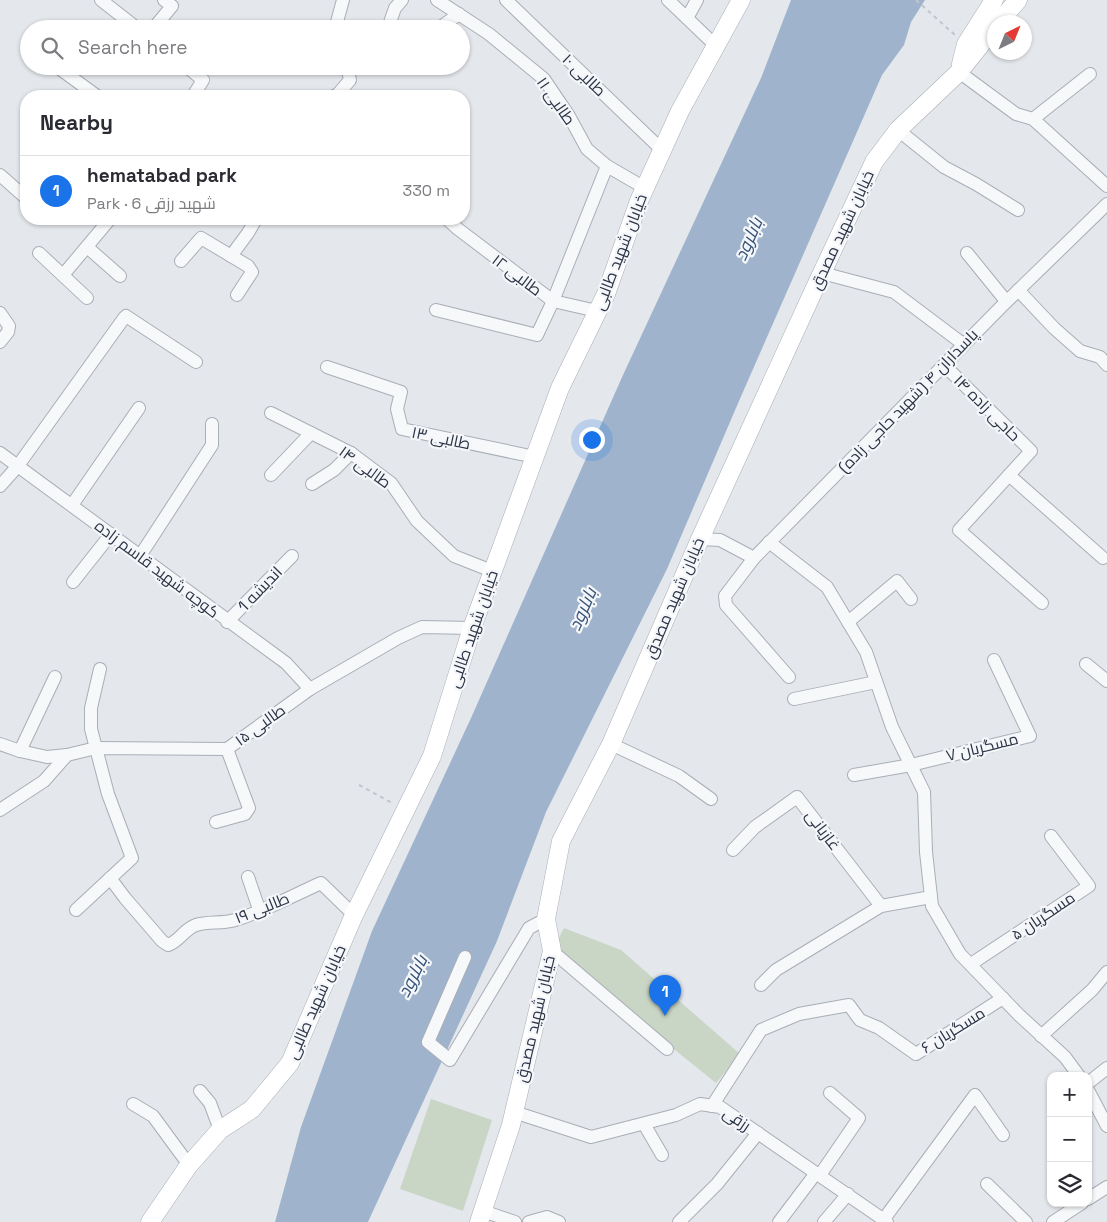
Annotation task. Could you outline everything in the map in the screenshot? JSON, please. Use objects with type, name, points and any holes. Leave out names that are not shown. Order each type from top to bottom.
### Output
[{"type":"street","points":[[101,0],[127,20]]},
{"type":"street","points":[[160,20],[172,6],[164,0]]},
{"type":"street","points":[[337,20],[343,0]]},
{"type":"street","points":[[391,20],[395,8],[402,0]]},
{"type":"street","name":"طالبی ۱۱","points":[[437,0],[468,20]]},
{"type":"street","name":"طالبی ۱۰","points":[[506,0],[662,150]]},
{"type":"street","points":[[668,0],[716,46]]},
{"type":"street","points":[[687,18],[697,0]]},
{"type":"street","name":"خیابان شهید طالبی","points":[[150,1222],[189,1165],[220,1130],[252,1109],[290,1063],[354,915],[432,756],[472,628],[560,388],[606,294],[645,188],[680,111],[741,0]]},
{"type":"street","points":[[994,0],[966,44],[959,72],[1016,114],[1033,119],[1107,186]]},
{"type":"street","points":[[1005,15],[1018,0]]},
{"type":"street","points":[[451,20],[459,14]]},
{"type":"street","name":"طالبی ۱۱","points":[[470,21],[489,34],[544,79],[587,149],[607,166],[645,188]]},
{"type":"street","name":"خیابان شهید مصدق","points":[[481,1216],[514,1112],[552,951],[546,919],[561,841],[611,744],[700,539],[874,162],[898,130],[959,72],[987,37]]},
{"type":"street","points":[[1033,119],[1090,74]]},
{"type":"street","points":[[68,75],[89,90]]},
{"type":"street","points":[[197,75],[203,80],[197,90]]},
{"type":"street","points":[[341,90],[350,80],[349,75]]},
{"type":"street","points":[[898,130],[944,167],[1018,210]]},
{"type":"street","points":[[436,310],[537,335],[553,301],[607,166]]},
{"type":"street","points":[[0,176],[20,193]]},
{"type":"street","name":"پاسداران ۴ (شهید حاجی زاده)","points":[[790,677],[726,605],[725,596],[754,558],[963,344],[1107,204]]},
{"type":"street","points":[[63,275],[105,225]]},
{"type":"street","points":[[231,256],[253,225]]},
{"type":"street","name":"طالبی ۱۲","points":[[454,225],[553,301],[598,311]]},
{"type":"street","points":[[180,261],[201,238],[248,266],[252,272],[236,296]]},
{"type":"street","points":[[87,248],[120,276]]},
{"type":"street","points":[[39,252],[87,298]]},
{"type":"street","points":[[967,253],[1006,301]]},
{"type":"street","points":[[822,273],[894,292],[963,344]]},
{"type":"street","points":[[1018,290],[1054,328],[1080,351],[1100,357],[1107,365]]},
{"type":"street","points":[[0,313],[9,326],[8,332],[0,342]]},
{"type":"street","points":[[0,486],[17,467],[126,316],[196,362]]},
{"type":"street","name":"حاجی زاده ۱۴","points":[[944,364],[1031,451],[1009,475]]},
{"type":"street","name":"طالبی ۱۳","points":[[327,367],[401,392],[397,409],[402,429],[535,457]]},
{"type":"street","points":[[72,505],[139,408]]},
{"type":"street","name":"طالبی ۱۴","points":[[271,414],[351,453],[391,482],[417,521],[454,556],[492,571]]},
{"type":"street","points":[[140,556],[212,444],[212,424]]},
{"type":"street","points":[[271,475],[311,433]]},
{"type":"street","name":"کوچه شهید قاسم زاده","points":[[0,453],[227,622],[286,663],[310,689]]},
{"type":"street","points":[[312,484],[334,470],[351,453]]},
{"type":"street","points":[[1042,603],[959,530],[1009,475],[1103,558]]},
{"type":"street","points":[[73,582],[110,534]]},
{"type":"street","points":[[700,539],[720,540],[754,558]]},
{"type":"street","points":[[770,542],[827,587],[866,652],[892,727],[924,792],[926,852],[932,906],[960,954],[1041,1036],[1065,1056],[1076,1072]]},
{"type":"street","name":"اندیشه 1","points":[[227,622],[292,556]]},
{"type":"street","points":[[848,622],[897,581],[911,599]]},
{"type":"street","name":"طالبی ۱۵","points":[[0,744],[46,757],[67,755],[96,748],[226,749],[310,689],[398,638],[422,627],[472,628]]},
{"type":"street","name":"مسگریان ۷","points":[[911,765],[1030,736],[994,660]]},
{"type":"street","points":[[1086,664],[1107,682]]},
{"type":"street","points":[[76,910],[132,858],[108,794],[92,729],[91,708],[100,669]]},
{"type":"street","points":[[20,751],[55,677]]},
{"type":"street","points":[[794,699],[876,682]]},
{"type":"street","points":[[611,744],[680,776],[711,799]]},
{"type":"street","points":[[216,822],[245,814],[249,808],[226,749]]},
{"type":"street","points":[[0,810],[44,782],[67,755]]},
{"type":"street","points":[[854,775],[911,765]]},
{"type":"street","name":"غازیانی","points":[[733,850],[755,827],[797,797],[880,906]]},
{"type":"street","name":"مسگریان ۵","points":[[970,964],[1089,886],[1051,836]]},
{"type":"street","points":[[248,877],[260,912]]},
{"type":"street","name":"طالبی ۱۹","points":[[110,878],[162,941],[168,945],[175,943],[187,929],[198,924],[232,921],[260,912],[321,883],[354,915]]},
{"type":"street","points":[[761,985],[776,970],[880,906],[931,897]]},
{"type":"street","points":[[465,957],[428,1042],[450,1060],[530,928],[546,919]]},
{"type":"street","points":[[552,951],[667,1049]]},
{"type":"street","points":[[1041,1036],[1092,990],[1107,972]]},
{"type":"street","name":"مسگریان ۶","points":[[712,1106],[761,1030],[799,1014],[849,1005],[860,1020],[879,1028],[916,1054],[1003,998]]},
{"type":"street","points":[[1092,1080],[1107,1068]]},
{"type":"street","points":[[200,1091],[210,1103],[220,1130]]},
{"type":"street","points":[[778,1222],[818,1174],[859,1118],[830,1093]]},
{"type":"street","points":[[885,1220],[975,1095],[1003,1135]]},
{"type":"street","points":[[1092,1098],[1107,1126]]},
{"type":"street","points":[[133,1104],[153,1116],[189,1165]]},
{"type":"street","name":"رزقی","points":[[514,1112],[591,1137],[676,1115],[700,1104],[720,1107],[885,1220]]},
{"type":"street","points":[[644,1124],[662,1156]]},
{"type":"street","points":[[679,1222],[717,1184],[758,1133]]},
{"type":"street","points":[[987,1184],[1026,1222]]},
{"type":"street","points":[[1092,1196],[1107,1187]]},
{"type":"street","points":[[824,1222],[848,1194]]},
{"type":"street","points":[[1053,1222],[1076,1207]]},
{"type":"street","points":[[481,1216],[515,1222]]},
{"type":"street","points":[[530,1222],[547,1217],[559,1222]]},
{"type":"path","points":[[916,0],[966,44]]},
{"type":"path","points":[[359,785],[406,810]]},
{"type":"green space","points":[[564,928],[621,950],[740,1054],[716,1083],[552,951]]},
{"type":"green space","points":[[431,1099],[492,1120],[463,1211],[400,1189]]},
{"type":"water","name":"بابلرود","points":[[791,0],[925,0],[911,22],[904,45],[882,75],[667,569],[546,812],[497,941],[368,1222],[275,1222],[301,1127],[372,931],[471,718],[623,375],[761,78]]},
{"type":"place","name":"hematabad park","points":[[665,1016]]}]
